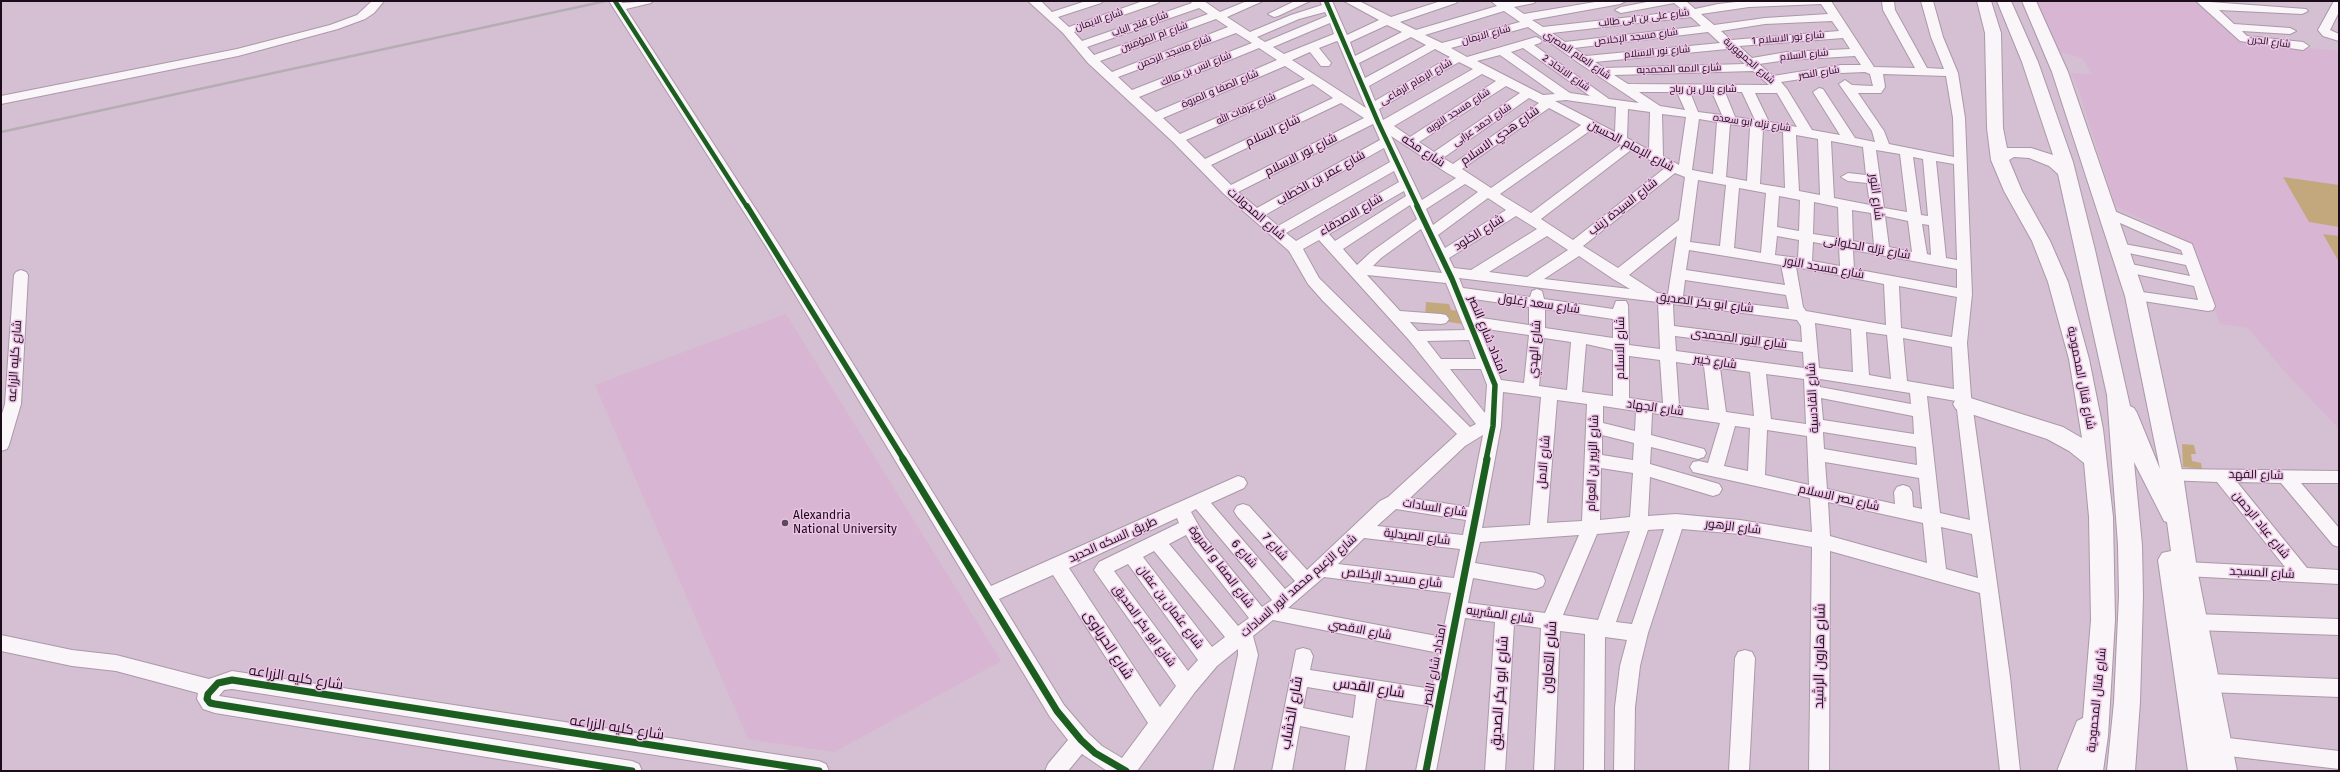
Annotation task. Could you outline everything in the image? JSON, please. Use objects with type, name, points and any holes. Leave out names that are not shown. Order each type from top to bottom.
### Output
[{"type":"main road","name":"شارع قنال المحمودية","points":[[1984,1],[1993,33],[1995,128],[2000,160],[2013,191],[2041,241],[2065,303],[2079,359],[2095,459],[2104,567],[2101,676],[2095,736],[2089,771]]},
{"type":"main road","points":[[2028,1],[2060,72],[2135,296],[2172,475],[2185,570],[2224,771]]},
{"type":"main road","points":[[2009,5],[2054,133],[2066,172],[2086,250],[2118,395],[2130,545],[2131,596],[2129,664],[2122,765]]},
{"type":"main road","points":[[1995,128],[2015,139],[2034,143],[2049,140],[2054,133]]},
{"type":"main road","points":[[2000,160],[2008,153],[2030,153],[2050,159],[2066,172]]},
{"type":"main road","points":[[2118,395],[2148,468],[2179,532]]},
{"type":"main road","points":[[1963,400],[2055,433],[2077,445],[2095,459]]},
{"type":"main road","points":[[2179,532],[2171,542],[2168,550],[2202,771]]},
{"type":"main road","points":[[2071,771],[2083,740],[2101,676]]},
{"type":"street","points":[[1,100],[238,52],[334,27],[361,17],[370,11],[378,1]]},
{"type":"street","points":[[647,1],[617,4],[774,248],[1057,711],[1081,740],[1096,753],[1126,771]]},
{"type":"street","name":"شارع المحولات","points":[[1034,1],[1067,31],[1092,60],[1132,95],[1204,164],[1229,191],[1295,248],[1318,287],[1468,435]]},
{"type":"street","points":[[1050,16],[1097,1]]},
{"type":"street","name":"شارع الايمان","points":[[1067,31],[1154,1]]},
{"type":"street","name":"شارع ام المؤمنين","points":[[1092,60],[1257,1]]},
{"type":"street","name":"شارع مسجد الرحمن","points":[[1110,76],[1237,29],[1304,1]]},
{"type":"street","points":[[1356,4],[1379,1]]},
{"type":"street","points":[[1389,21],[1452,1]]},
{"type":"street","points":[[1352,62],[1414,33],[1502,5],[1530,1]]},
{"type":"street","name":"شارع الايمان","points":[[1362,85],[1439,46],[1526,21],[1620,5],[1670,1]]},
{"type":"street","name":"شارع الجمهورية","points":[[1679,1],[1781,89],[1806,131]]},
{"type":"street","name":"شارع على بن ابى طالب","points":[[1502,51],[1525,44],[1546,34],[1692,13],[1724,6],[1818,1]]},
{"type":"street","points":[[1825,1],[1871,70],[1879,87],[1877,90],[1847,86],[1878,131],[1883,146]]},
{"type":"street","points":[[1888,1],[1889,10],[1923,72]]},
{"type":"street","points":[[1927,1],[1937,37],[1952,73],[1959,118],[1962,162],[1965,294],[1959,343],[1963,400],[2010,771]]},
{"type":"street","points":[[1777,2],[1841,69]]},
{"type":"street","points":[[2337,2],[2325,28],[2327,34],[2339,38]]},
{"type":"street","name":"شارع مكه","points":[[1203,3],[1218,16],[1237,29],[1379,123],[1618,276],[1665,298]]},
{"type":"street","name":"شارع فتح الباب","points":[[1080,45],[1203,3]]},
{"type":"street","points":[[2205,3],[2302,12]]},
{"type":"street","name":"شارع الجرن","points":[[2205,3],[2245,39],[2303,46]]},
{"type":"street","name":"شارع الإمام الحسين","points":[[1356,4],[1464,58],[1683,172],[1733,184],[1808,198],[1827,201],[1847,200],[1877,205]]},
{"type":"street","name":"شارع العلم المصري","points":[[1502,5],[1656,109]]},
{"type":"street","points":[[1249,36],[1294,17],[1330,9]]},
{"type":"street","points":[[1262,45],[1330,9]]},
{"type":"street","name":"امتداد شارع النصر","points":[[1330,9],[1379,123],[1453,281],[1495,385],[1476,515],[1426,771]]},
{"type":"street","name":"شارع مسجد الإخلاص","points":[[1563,46],[1793,19],[1836,18]]},
{"type":"street","name":"شارع الصفا و المروة","points":[[1155,117],[1312,47],[1389,21]]},
{"type":"street","points":[[2232,27],[2290,31]]},
{"type":"street","points":[[2325,28],[2339,32]]},
{"type":"street","name":"شارع نور الاسلام 1","points":[[1730,45],[1809,36],[1847,34]]},
{"type":"street","name":"شارع الاتحاد 2","points":[[1525,44],[1607,102]]},
{"type":"street","name":"شارع انس بن مالك","points":[[1132,95],[1262,45]]},
{"type":"street","name":"شارع نور الاسلام","points":[[1584,60],[1730,45]]},
{"type":"street","points":[[1312,47],[1325,63]]},
{"type":"street","points":[[1502,51],[1566,96]]},
{"type":"street","name":"شارع الإمام الرفاعى","points":[[1379,123],[1464,58],[1502,51]]},
{"type":"street","name":"شارع السلام","points":[[1754,65],[1826,53],[1858,52]]},
{"type":"street","name":"شارع الامه المحمديه","points":[[1602,72],[1754,65]]},
{"type":"street","name":"شارع عمر بن الخطاب","points":[[1256,214],[1379,123],[1483,68]]},
{"type":"street","name":"شارع النصر","points":[[1772,80],[1841,69],[1952,73]]},
{"type":"street","name":"شارع عرفات الله","points":[[1178,139],[1314,79]]},
{"type":"street","name":"شارع مسجد التوبه","points":[[1410,142],[1506,80]]},
{"type":"street","name":"شارع بلال بن رباح","points":[[1626,88],[1781,89]]},
{"type":"street","points":[[1671,410],[1665,298],[1679,274],[1686,221],[1683,172],[1693,115],[1682,88]]},
{"type":"street","points":[[1717,89],[1727,119],[1719,181]]},
{"type":"street","points":[[1747,89],[1761,124],[1753,187]]},
{"type":"street","name":"شارع احمد عرابى","points":[[1434,158],[1530,92]]},
{"type":"street","points":[[1819,92],[1849,140]]},
{"type":"street","name":"شارع نزله ابو سعده","points":[[1545,101],[1555,96],[1566,96],[1727,119],[1806,131],[1962,162]]},
{"type":"street","name":"شارع السلام","points":[[1204,164],[1342,98]]},
{"type":"street","name":"شارع هدي الاسلام","points":[[1452,170],[1545,101]]},
{"type":"street","points":[[1531,220],[1626,143],[1622,104]]},
{"type":"street","points":[[1656,109],[1656,159]]},
{"type":"street","name":"شارع نور الاسلام","points":[[1229,191],[1379,123]]},
{"type":"street","points":[[1357,270],[1376,255],[1419,208],[1489,193],[1590,124]]},
{"type":"street","points":[[1789,129],[1792,195]]},
{"type":"street","points":[[1824,135],[1827,201]]},
{"type":"street","name":"شارع النور","points":[[1869,144],[1882,251]]},
{"type":"street","points":[[1906,151],[1920,258]]},
{"type":"street","points":[[1929,156],[1939,261]]},
{"type":"street","points":[[1277,232],[1398,163]]},
{"type":"street","name":"شارع السيدة زينب","points":[[1575,248],[1683,172]]},
{"type":"street","points":[[1848,177],[1874,180]]},
{"type":"street","points":[[1334,248],[1419,208],[1465,178]]},
{"type":"street","points":[[1727,252],[1733,184]]},
{"type":"street","points":[[1768,258],[1773,191]]},
{"type":"street","points":[[1805,264],[1808,198]]},
{"type":"street","points":[[1847,200],[1846,244],[1848,272]]},
{"type":"street","points":[[1877,205],[1915,218],[1936,222]]},
{"type":"street","name":"شارع الاصدقاء","points":[[1295,248],[1320,233],[1419,208]]},
{"type":"street","name":"شارع الخلود","points":[[1442,256],[1516,210]]},
{"type":"street","points":[[2108,212],[2188,248],[2208,306],[2205,307],[2135,296]]},
{"type":"street","points":[[1618,276],[1686,221]]},
{"type":"street","points":[[1474,275],[1546,230]]},
{"type":"street","name":"شارع نزله الحلوانى","points":[[1770,230],[1964,266]]},
{"type":"street","points":[[1320,233],[1357,270],[1490,426]]},
{"type":"street","name":"شارع مسجد النور","points":[[1683,245],[1788,261],[1965,294]]},
{"type":"street","points":[[2119,247],[2193,262]]},
{"type":"street","points":[[1533,282],[1575,248]]},
{"type":"street","name":"شارع القادسية","points":[[1788,261],[1793,291],[1800,314],[1809,325],[1821,541]]},
{"type":"street","points":[[2126,268],[2200,283]]},
{"type":"street","name":"شارع ابو بكر الصديق","points":[[1357,270],[1453,281],[1474,275],[1800,314],[1959,343]]},
{"type":"street","points":[[1679,274],[1793,291]]},
{"type":"street","name":"شارع كليه الزراعه","points":[[1,445],[13,404],[21,275]]},
{"type":"street","points":[[1891,280],[1894,330],[1900,386]]},
{"type":"street","name":"شارع سعد زغلول","points":[[1453,281],[1537,304],[1621,315]]},
{"type":"street","name":"شارع الهدي","points":[[1531,390],[1537,331],[1537,304],[1533,282]]},
{"type":"street","name":"شارع الاسلام","points":[[1621,293],[1621,404]]},
{"type":"street","points":[[1396,316],[1441,319]]},
{"type":"street","name":"شارع خيبر","points":[[1469,321],[1610,343],[1621,348],[1668,356],[1812,374],[1822,373],[1861,379],[1918,389],[1963,400]]},
{"type":"street","points":[[1858,324],[1861,379]]},
{"type":"street","name":"شارع النور المحمدى","points":[[1667,330],[1811,348]]},
{"type":"street","points":[[1414,336],[1475,335]]},
{"type":"street","points":[[1574,397],[1579,338]]},
{"type":"street","points":[[1704,463],[1723,418],[1711,361]]},
{"type":"street","points":[[1436,364],[1486,364]]},
{"type":"street","points":[[1756,479],[1761,424],[1758,368]]},
{"type":"street","name":"شارع الجهاد","points":[[1495,385],[1761,424],[1815,428],[1924,442]]},
{"type":"street","points":[[1918,389],[1937,573]]},
{"type":"street","points":[[1813,391],[1921,412]]},
{"type":"street","name":"شارع الامل","points":[[1538,531],[1549,393]]},
{"type":"street","name":"شارع الزبير بن العوام","points":[[1591,527],[1595,400]]},
{"type":"street","points":[[1594,771],[1600,628],[1641,523],[1641,468],[1644,407]]},
{"type":"street","name":"شارع الزعيم محمد انور السادات","points":[[1126,771],[1188,686],[1210,660],[1307,582],[1363,531],[1386,506],[1394,502],[1468,435],[1490,426]]},
{"type":"street","name":"شارع نصر الاسلام","points":[[1594,427],[1642,439],[1704,463],[1756,479],[1980,529]]},
{"type":"street","points":[[1817,454],[1927,473]]},
{"type":"street","points":[[1593,460],[1641,468],[1713,489]]},
{"type":"street","name":"شارع الفهد","points":[[2172,475],[2339,477]]},
{"type":"street","name":"شارع عباد الرحمن","points":[[2221,475],[2302,575]]},
{"type":"street","points":[[2285,476],[2339,540]]},
{"type":"street","name":"طريق السكه الحديد","points":[[988,596],[1238,483]]},
{"type":"street","points":[[1903,492],[1905,512]]},
{"type":"street","name":"شارع السادات","points":[[1394,502],[1476,515]]},
{"type":"street","name":"شارع 6","points":[[1204,507],[1272,611]]},
{"type":"street","name":"شارع 7","points":[[1243,511],[1307,582]]},
{"type":"street","name":"شارع الصفا و المروة","points":[[1157,542],[1186,520],[1203,547],[1272,611]]},
{"type":"street","points":[[1624,771],[1625,707],[1630,666],[1638,633],[1676,521]]},
{"type":"street","name":"شارع الزهور","points":[[1471,540],[1538,531],[1676,521],[1740,527],[1821,541],[1988,588]]},
{"type":"street","name":"شارع التعاون","points":[[1544,771],[1551,622],[1591,527]]},
{"type":"street","name":"شارع الصيدلية","points":[[1363,531],[1471,540]]},
{"type":"street","name":"شارع هارون الرشيد","points":[[1819,771],[1821,541]]},
{"type":"street","points":[[1131,554],[1157,542],[1247,644],[1248,655],[1223,771]]},
{"type":"street","name":"شارع ابو بكر الصديق","points":[[1131,554],[1105,567],[1103,571],[1188,686]]},
{"type":"street","name":"شارع عثمان بن عفان","points":[[1131,554],[1210,660]]},
{"type":"street","name":"شارع الحرباوى","points":[[1057,565],[1160,724]]},
{"type":"street","name":"شارع مسجد الإخلاص","points":[[1321,569],[1462,587]]},
{"type":"street","points":[[1466,569],[1536,581]]},
{"type":"street","name":"شارع المسجد","points":[[2185,570],[2339,577]]},
{"type":"street","name":"شارع المشربيه","points":[[1458,609],[1638,633]]},
{"type":"street","name":"شارع الاقصي","points":[[1272,611],[1450,647]]},
{"type":"street","name":"شارع ابو بكر الصديق","points":[[1494,771],[1505,615]]},
{"type":"street","points":[[2195,622],[2339,627]]},
{"type":"street","points":[[1,643],[67,657],[116,663],[211,688],[207,699],[210,703],[632,771]]},
{"type":"street","name":"شارع الخشاب","points":[[1282,771],[1303,656]]},
{"type":"street","points":[[1739,771],[1745,658]]},
{"type":"street","name":"شارع القدس","points":[[1299,677],[1440,699]]},
{"type":"street","name":"شارع كليه الزراعه","points":[[211,688],[225,680],[232,680],[819,771]]},
{"type":"street","points":[[2208,683],[2339,688]]},
{"type":"street","points":[[1355,771],[1367,688]]},
{"type":"street","points":[[1292,715],[1361,729]]},
{"type":"street","points":[[1055,771],[1081,740]]},
{"type":"street","points":[[2220,746],[2339,760]]},
{"type":"shaded area","points":[[2034,1],[2200,1],[2244,41],[2339,51],[2339,429],[2286,373],[2248,328],[2220,324],[2191,243],[2115,206],[2079,91],[2071,73],[2091,74],[2090,70],[2082,58],[2058,51]]},
{"type":"shaded area","points":[[2283,177],[2339,185],[2339,227],[2309,222]]},
{"type":"shaded area","points":[[2323,234],[2339,236],[2339,262]]},
{"type":"shaded area","points":[[1426,302],[1449,304],[1451,310],[1460,311],[1462,324],[1425,318]]},
{"type":"shaded area","name":"Alexandria National University","points":[[786,314],[1001,661],[834,752],[748,739],[595,385]]},
{"type":"shaded area","points":[[2182,444],[2194,445],[2196,454],[2191,454],[2192,461],[2201,463],[2202,469],[2183,467]]},
{"type":"railway","points":[[1,132],[606,1]]},
{"type":"cycle path","points":[[615,1],[774,248],[1057,711],[1081,740],[1095,753],[1126,771]]},
{"type":"cycle path","points":[[1326,1],[1378,122],[1452,279],[1495,385],[1493,426],[1426,771]]},
{"type":"cycle path","points":[[632,771],[215,704],[210,703],[207,699],[208,694],[218,683],[232,680],[819,771]]},
{"type":"place","name":"Alexandria National University","points":[[785,523]]}]
